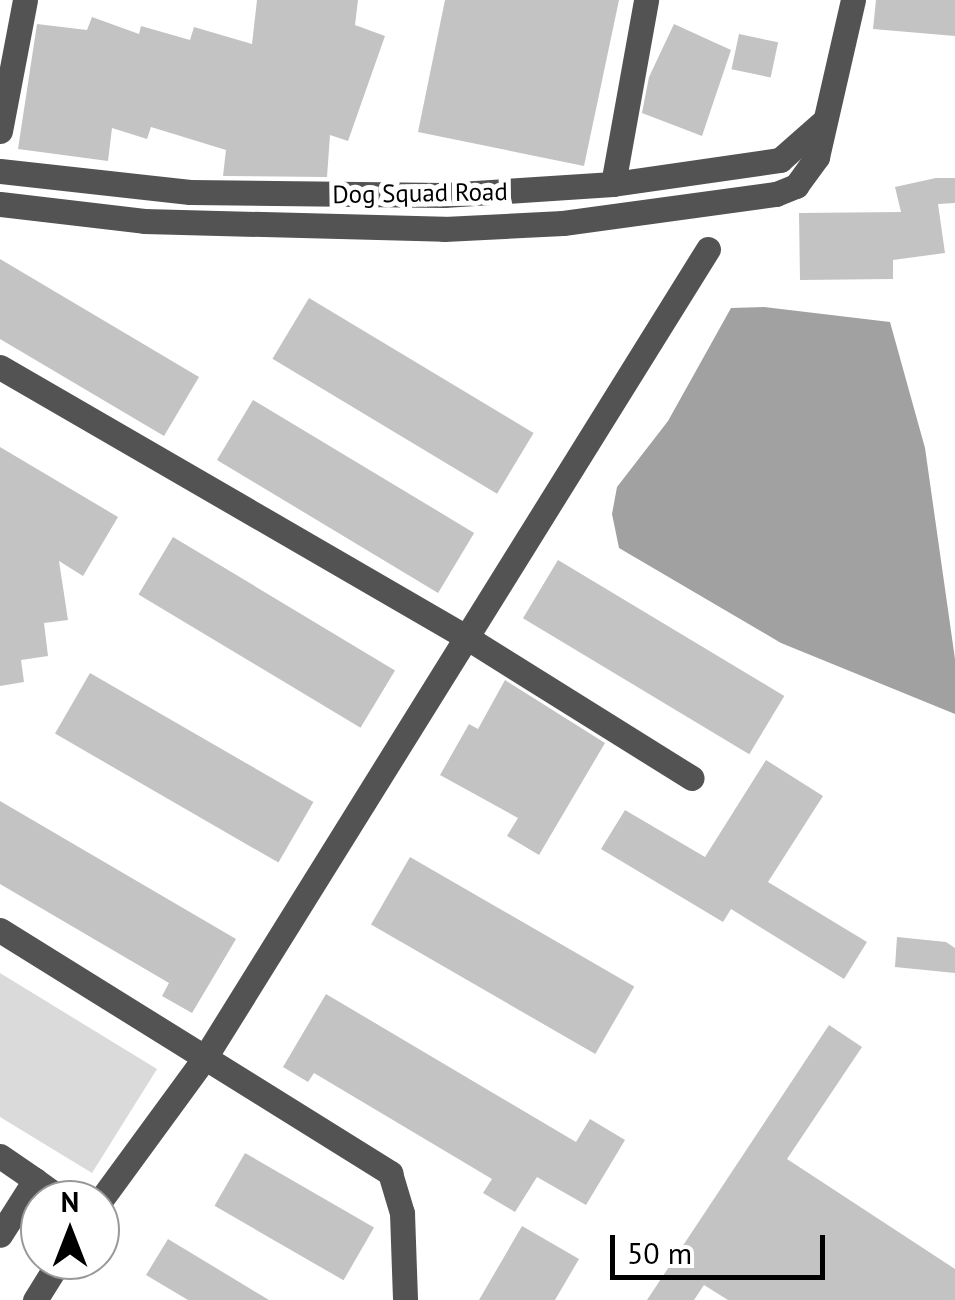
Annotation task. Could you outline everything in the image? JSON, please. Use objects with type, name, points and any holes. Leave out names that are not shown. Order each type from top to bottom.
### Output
[{"type":"street","points":[[0,132],[25,0]]},
{"type":"street","points":[[613,184],[646,0]]},
{"type":"street","points":[[0,204],[144,220],[444,229],[563,223],[776,194],[796,186],[812,166],[853,0]]},
{"type":"street","name":"Dog Squad Road","points":[[0,171],[111,186],[276,195],[444,196],[613,184],[780,160],[824,121]]},
{"type":"street","points":[[115,1180],[204,1058],[708,249]]},
{"type":"street","points":[[0,367],[466,637],[692,778]]},
{"type":"street","points":[[0,930],[390,1173],[402,1213],[404,1300]]},
{"type":"street","points":[[0,1156],[36,1180]]},
{"type":"street","points":[[0,1235],[20,1204]]},
{"type":"shaded area","points":[[764,307],[890,322],[925,448],[955,659],[955,714],[781,643],[619,548],[612,514],[617,487],[668,421],[731,308]]},
{"type":"shaded area","points":[[0,973],[157,1069],[92,1173],[0,1117]]},
{"type":"building","points":[[257,0],[358,0],[355,25],[385,36],[348,141],[330,135],[327,177],[223,176],[226,150],[151,127],[147,139],[112,128],[108,161],[18,149],[37,24],[87,30],[92,17],[139,34],[141,26],[190,40],[194,27],[252,44]]},
{"type":"building","points":[[445,0],[619,0],[584,166],[418,132]]},
{"type":"building","points":[[876,0],[955,0],[955,36],[873,29]]},
{"type":"building","points":[[674,24],[731,50],[702,136],[642,113],[649,77]]},
{"type":"building","points":[[739,34],[778,42],[771,78],[732,69]]},
{"type":"building","points":[[955,178],[955,203],[938,204],[945,253],[893,260],[893,279],[800,280],[799,213],[901,212],[895,187]]},
{"type":"building","points":[[0,259],[199,377],[164,436],[0,339]]},
{"type":"building","points":[[309,298],[534,433],[497,494],[272,359]]},
{"type":"building","points":[[253,400],[474,533],[438,593],[217,460]]},
{"type":"building","points":[[0,447],[118,517],[83,576],[59,561],[68,620],[44,623],[48,656],[21,660],[24,682],[0,686]]},
{"type":"building","points":[[173,537],[395,670],[360,728],[138,594]]},
{"type":"building","points":[[558,560],[784,696],[749,754],[523,618]]},
{"type":"building","points":[[90,673],[313,802],[278,863],[55,734]]},
{"type":"building","points":[[505,680],[605,743],[539,855],[507,836],[518,818],[440,775],[469,724],[478,729]]},
{"type":"building","points":[[766,760],[823,796],[768,882],[867,942],[844,979],[731,909],[723,922],[601,849],[625,810],[705,857]]},
{"type":"building","points":[[0,801],[236,939],[192,1013],[162,996],[169,983],[0,884]]},
{"type":"building","points":[[410,857],[634,986],[595,1054],[371,925]]},
{"type":"building","points":[[897,937],[946,942],[955,948],[955,973],[895,967]]},
{"type":"building","points":[[326,994],[576,1142],[590,1119],[625,1140],[586,1205],[537,1177],[515,1212],[483,1193],[492,1179],[314,1073],[308,1082],[283,1067]]},
{"type":"building","points":[[829,1025],[862,1047],[787,1159],[955,1269],[955,1300],[728,1300],[704,1285],[694,1300],[647,1300]]},
{"type":"building","points":[[245,1153],[374,1228],[344,1280],[214,1206]]},
{"type":"building","points":[[522,1226],[579,1259],[555,1300],[479,1300]]},
{"type":"building","points":[[168,1239],[269,1300],[188,1300],[146,1275]]}]
